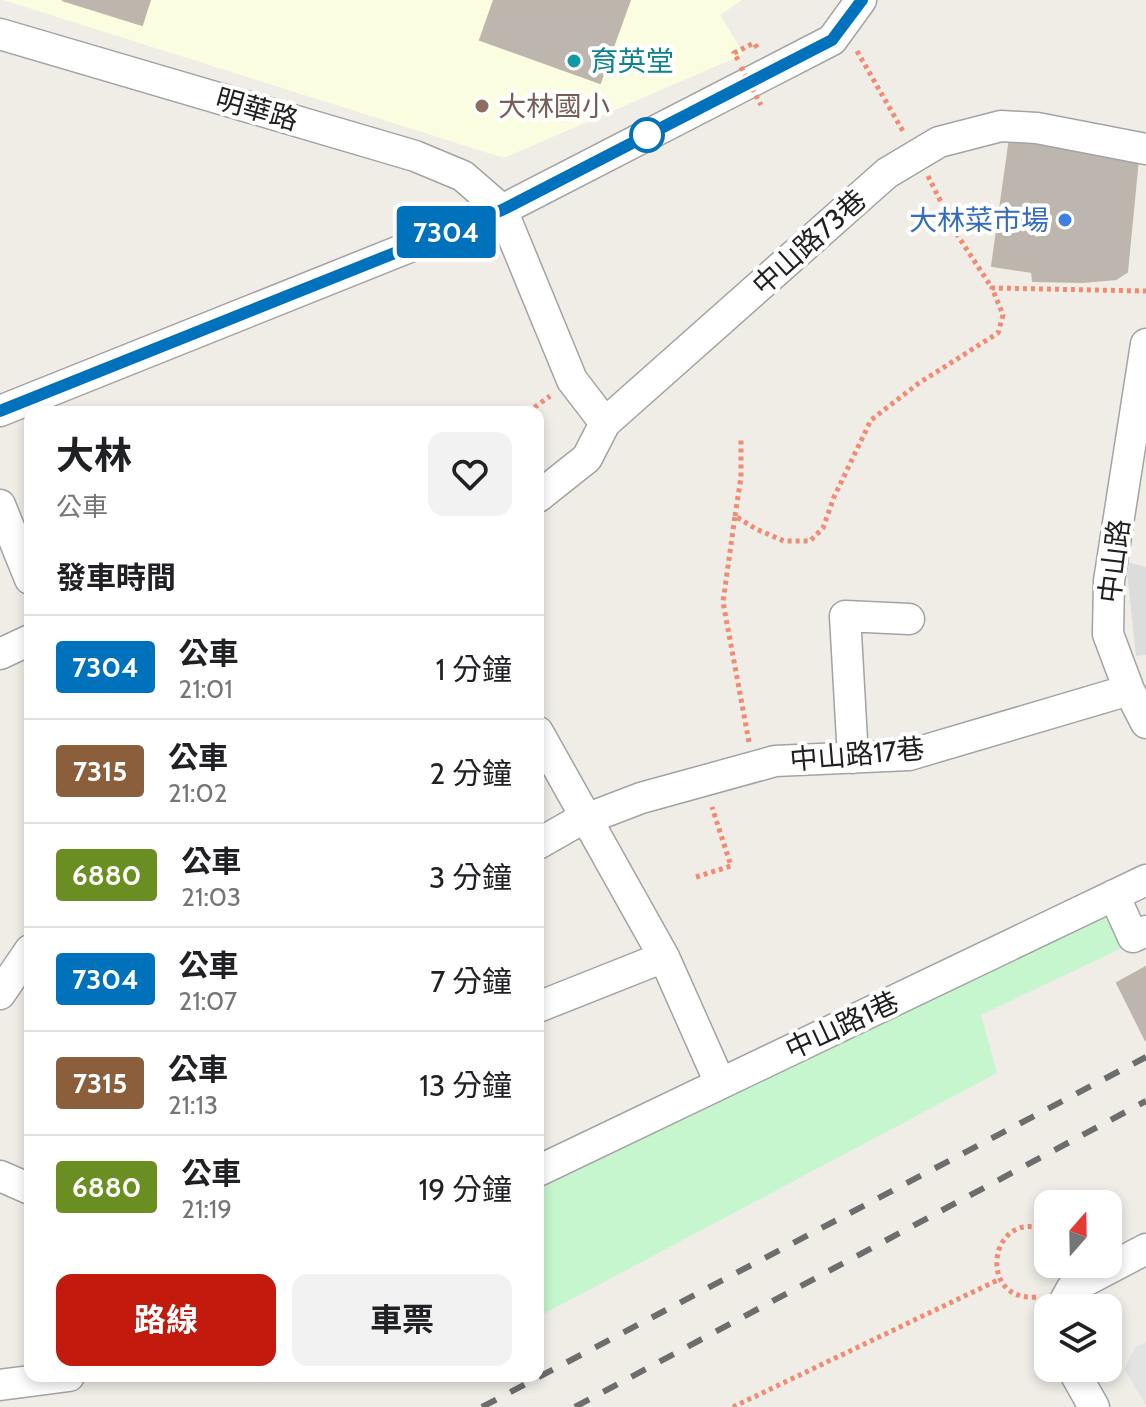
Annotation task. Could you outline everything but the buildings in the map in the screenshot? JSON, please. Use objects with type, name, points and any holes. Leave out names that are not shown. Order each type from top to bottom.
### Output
[{"type":"street","points":[[0,411],[502,210],[832,40],[861,0]]},
{"type":"street","name":"明華路","points":[[0,34],[415,156],[463,176],[502,210]]},
{"type":"street","name":"中山路73巷","points":[[544,492],[587,458],[605,423],[887,173],[939,142],[1001,126],[1037,128],[1146,149]]},
{"type":"street","points":[[502,210],[572,380],[605,423]]},
{"type":"street","name":"中山路","points":[[1146,344],[1109,581],[1108,634],[1129,690],[1146,723]]},
{"type":"street","points":[[0,505],[24,564]]},
{"type":"street","points":[[853,758],[845,616],[909,619]]},
{"type":"street","points":[[0,654],[24,643]]},
{"type":"street","name":"中山路17巷","points":[[544,841],[573,824],[641,798],[775,761],[909,755],[1129,690]]},
{"type":"street","points":[[544,743],[664,957],[720,1083]]},
{"type":"street","name":"中山路1巷","points":[[544,1168],[1146,880]]},
{"type":"street","points":[[1114,895],[1133,937],[1146,931]]},
{"type":"street","points":[[544,1005],[664,957]]},
{"type":"street","points":[[0,994],[24,959]]},
{"type":"street","points":[[0,1176],[24,1186]]},
{"type":"street","points":[[1069,1294],[1072,1288],[1146,1249]]},
{"type":"street","points":[[0,1385],[24,1382]]},
{"type":"street","points":[[1080,1382],[1094,1407]]},
{"type":"path","points":[[734,53],[754,43]]},
{"type":"path","points":[[741,67],[761,105]]},
{"type":"path","points":[[735,516],[784,541],[810,541],[823,528],[834,497],[871,420],[919,383],[998,333],[1003,315],[992,288],[1146,291]]},
{"type":"path","points":[[741,438],[741,477],[723,602],[754,767]]},
{"type":"path","points":[[696,877],[731,866],[704,781]]},
{"type":"path","points":[[1017,1295],[1000,1279],[996,1256],[999,1245],[1007,1236],[1017,1229],[1034,1228]]},
{"type":"path","points":[[733,1407],[1000,1279]]},
{"type":"shaded area","name":"大林國小","points":[[3,0],[742,0],[720,15],[744,54],[504,158]]},
{"type":"shaded area","points":[[1126,562],[1146,567],[1146,655],[1136,656]]},
{"type":"shaded area","points":[[1146,1342],[1146,1405],[1124,1369],[1135,1347]]},
{"type":"green space","points":[[1104,915],[1122,948],[981,1015],[997,1073],[544,1314],[544,1187]]},
{"type":"railway","points":[[544,1374],[1146,1057]]},
{"type":"railway","points":[[575,1407],[1146,1101]]},
{"type":"railway","points":[[482,1407],[529,1382]]},
{"type":"bus line","name":"7304","points":[[0,411],[502,210],[832,40],[862,0]]},
{"type":"place","name":"育英堂","points":[[574,61]]},
{"type":"place","name":"大林國小","points":[[482,106]]},
{"type":"place","name":"大林菜市場","points":[[1065,220]]}]
